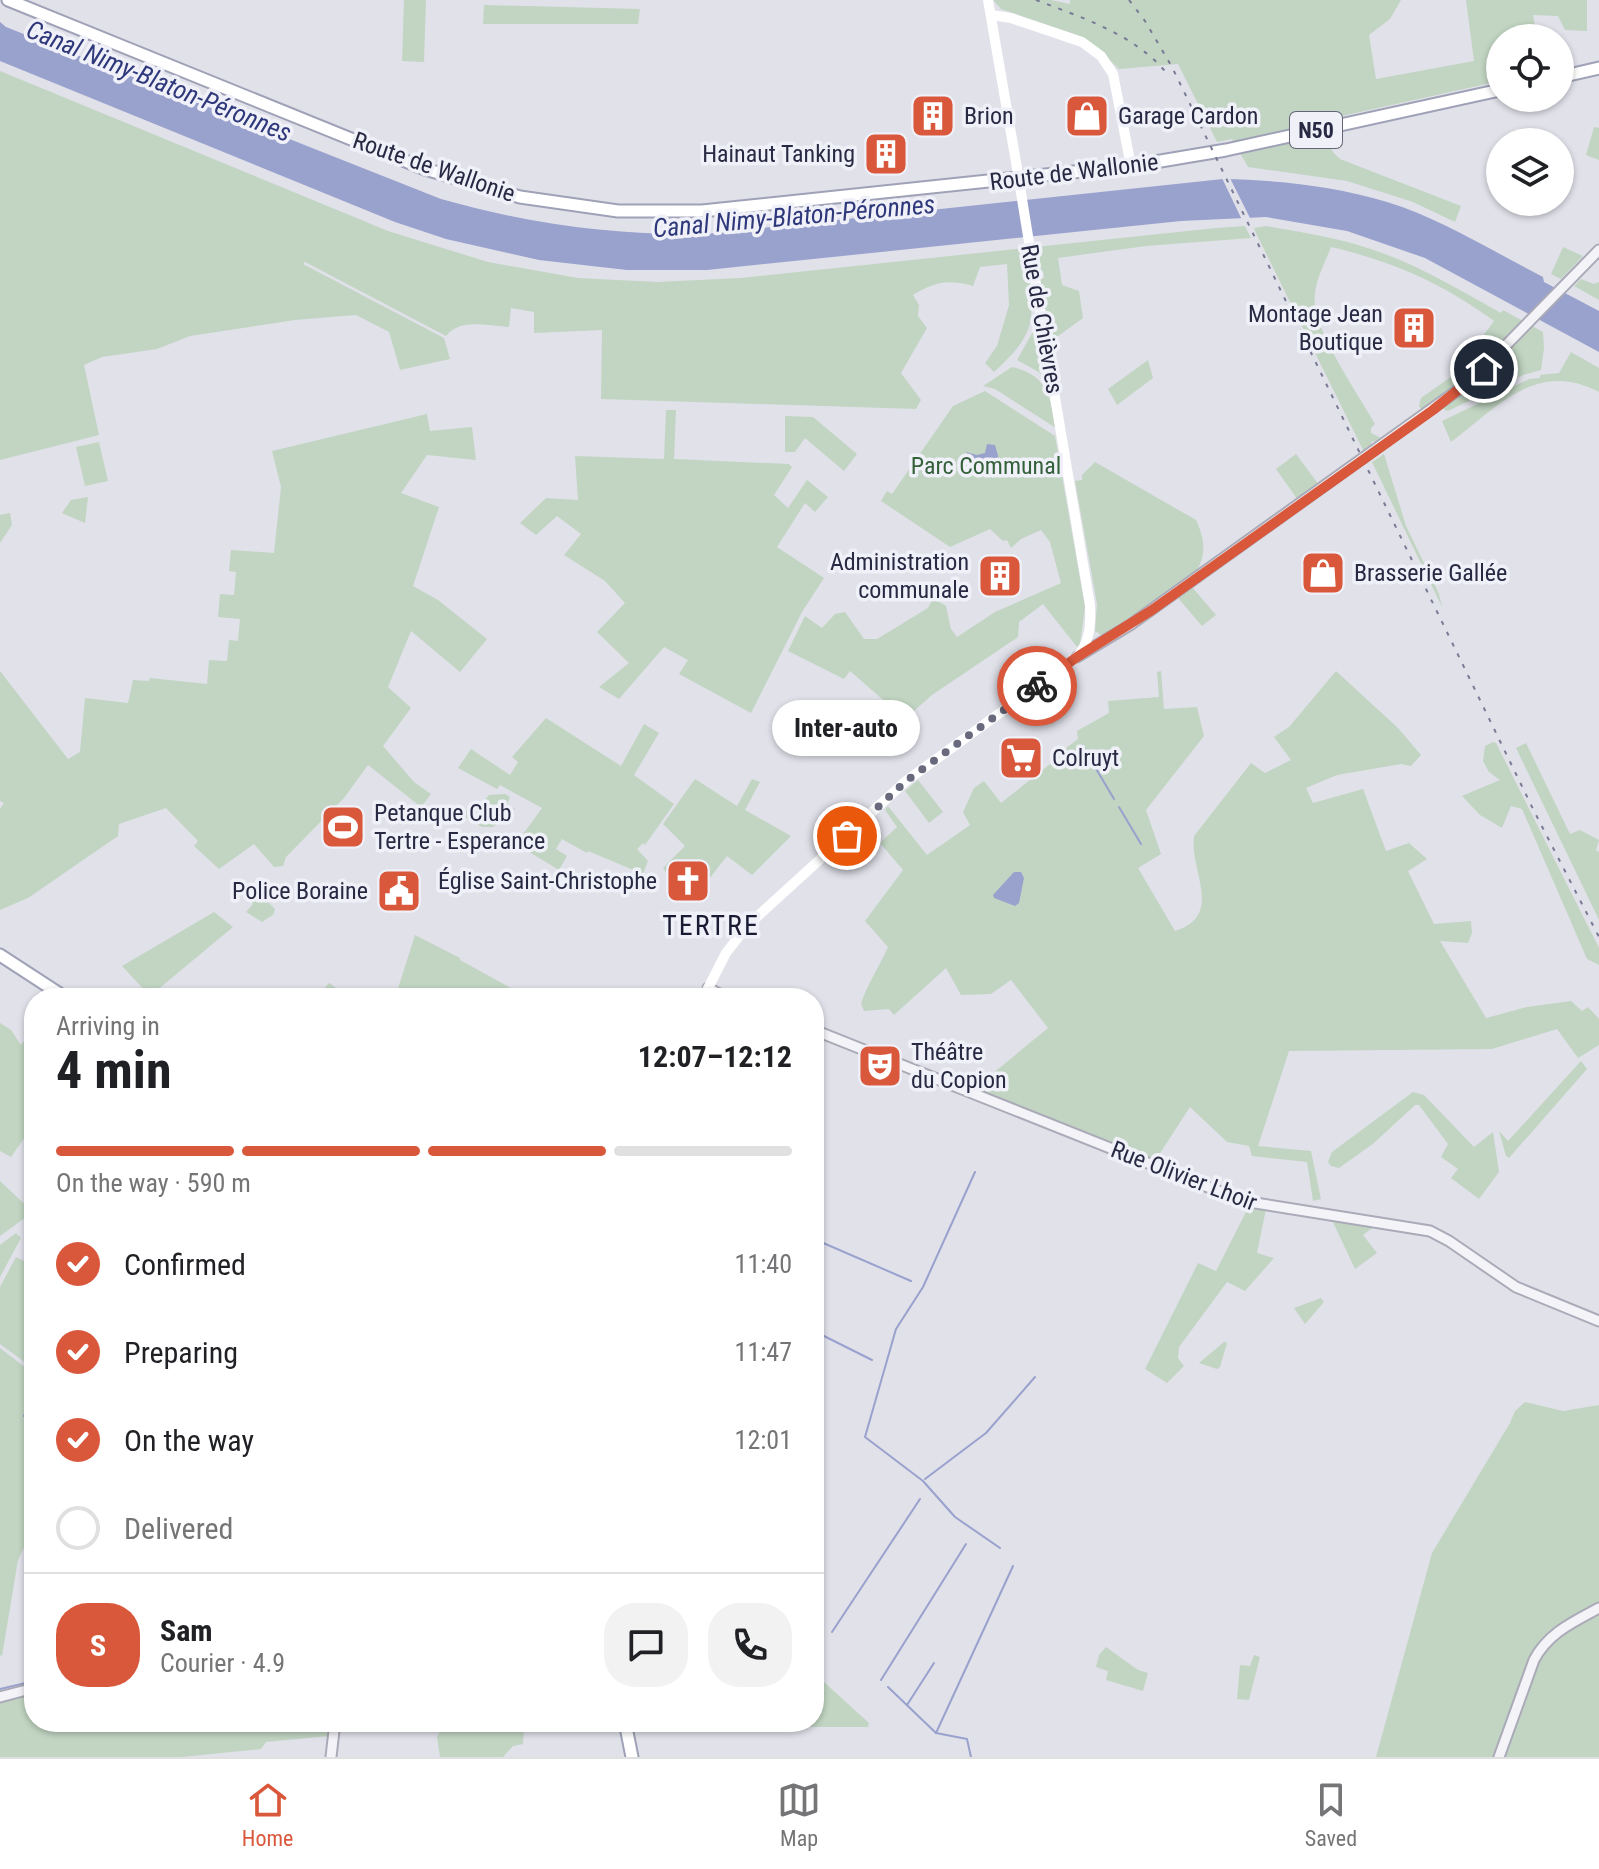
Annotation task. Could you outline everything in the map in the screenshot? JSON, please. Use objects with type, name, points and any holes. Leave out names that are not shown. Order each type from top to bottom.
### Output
[{"type":"main road","name":"Route de Wallonie","points":[[8,0],[425,169],[495,191],[618,211],[702,211],[1131,166],[1226,150],[1486,93]]},
{"type":"main road","name":"Rue de Chièvres","points":[[988,0],[1090,605],[1087,639]]},
{"type":"main road","points":[[991,15],[1011,18],[1070,38],[1101,56],[1113,74],[1131,166]]},
{"type":"main road","points":[[1574,74],[1599,68]]},
{"type":"main road","points":[[708,988],[741,931],[906,781],[1077,657],[1087,639]]},
{"type":"main road","points":[[0,955],[51,988]]},
{"type":"main road","points":[[627,1732],[632,1757]]},
{"type":"street","points":[[1077,657],[1128,627],[1472,380],[1599,250]]},
{"type":"street","points":[[1087,639],[1105,640]]},
{"type":"street","name":"Rue Olivier Lhoir","points":[[824,1034],[1243,1201],[1430,1231],[1516,1287],[1599,1321]]},
{"type":"street","points":[[1499,1757],[1538,1653],[1555,1633],[1599,1608]]},
{"type":"street","points":[[0,1697],[24,1691]]},
{"type":"street","points":[[331,1757],[334,1732]]},
{"type":"green space","points":[[404,0],[426,0],[424,62],[402,61]]},
{"type":"green space","points":[[993,0],[1051,0],[1070,4],[1070,0],[1401,0],[1390,19],[1369,35],[1376,79],[1474,61],[1466,0],[1587,0],[1587,31],[1574,30],[1574,24],[1562,24],[1558,16],[1533,15],[1535,24],[1486,24],[1486,84],[1324,120],[1328,142],[1340,159],[1461,206],[1455,222],[1413,202],[1347,181],[1248,167],[1232,139],[1217,142],[1178,64],[1119,69],[1094,45],[1074,34],[1001,9]]},
{"type":"green space","points":[[484,5],[640,9],[638,24],[483,24]]},
{"type":"green space","points":[[0,71],[388,231],[488,262],[578,278],[657,282],[741,278],[1245,226],[1251,238],[1146,246],[1058,258],[1062,285],[1079,291],[1083,318],[1054,339],[1050,338],[1040,279],[1044,278],[1043,271],[1029,272],[1032,304],[1029,328],[1017,348],[994,372],[985,363],[997,346],[1009,305],[1007,264],[980,267],[973,286],[949,282],[913,295],[919,305],[918,316],[927,328],[901,373],[921,400],[916,409],[601,399],[602,330],[534,333],[534,312],[511,308],[509,327],[467,325],[452,330],[446,336],[305,262],[303,264],[444,338],[450,359],[400,370],[389,332],[356,315],[295,320],[190,336],[157,349],[102,357],[84,365],[99,435],[0,460]]},
{"type":"green space","points":[[1594,127],[1599,128],[1599,160],[1586,155]]},
{"type":"green space","points":[[1266,226],[1370,249],[1429,274],[1501,313],[1503,310],[1543,332],[1541,370],[1523,375],[1450,410],[1446,411],[1437,400],[1422,410],[1419,406],[1421,398],[1455,374],[1494,321],[1417,275],[1331,247],[1317,284],[1315,307],[1324,335],[1375,424],[1371,433],[1383,439],[1372,441],[1370,448],[1364,452],[1254,228]]},
{"type":"green space","points":[[1563,247],[1583,256],[1561,279],[1551,274]]},
{"type":"green space","points":[[1581,279],[1594,284],[1599,282],[1599,300],[1574,286]]},
{"type":"green space","points":[[1038,327],[1047,374],[1044,375],[1017,360]]},
{"type":"green space","points":[[1571,352],[1599,368],[1599,392],[1577,383],[1556,381],[1537,384],[1502,402],[1451,442],[1442,421],[1529,379],[1559,373]]},
{"type":"green space","points":[[1148,360],[1153,378],[1117,405],[1108,389]]},
{"type":"green space","points":[[1012,367],[1040,382],[1049,397],[1056,428],[995,389],[983,386]]},
{"type":"green space","name":"Parc Communal","points":[[985,391],[1055,436],[1085,607],[1080,644],[1077,647],[1043,604],[1019,622],[1018,637],[932,695],[905,719],[850,671],[844,679],[788,651],[805,616],[822,628],[835,614],[845,612],[864,639],[877,639],[928,608],[933,598],[946,606],[951,629],[957,637],[995,612],[1061,583],[1050,542],[1041,530],[1021,539],[1011,548],[1007,540],[1003,541],[990,529],[950,547],[881,501],[887,491],[892,494],[953,406]]},
{"type":"green space","points":[[666,410],[676,410],[674,459],[789,464],[792,467],[774,495],[788,508],[807,480],[828,497],[815,512],[805,503],[777,547],[824,578],[802,612],[751,713],[679,674],[688,660],[664,647],[619,699],[599,687],[629,663],[597,632],[625,603],[605,581],[564,555],[581,534],[557,516],[536,535],[520,523],[546,498],[578,500],[575,456],[664,459]]},
{"type":"green space","points":[[427,414],[430,431],[472,427],[476,460],[427,455],[401,493],[439,507],[413,586],[438,600],[487,639],[460,672],[411,631],[388,687],[411,708],[383,746],[414,782],[431,794],[421,807],[368,765],[344,798],[286,857],[283,866],[274,867],[254,844],[219,869],[194,846],[198,841],[166,808],[119,824],[118,836],[28,898],[0,910],[0,809],[4,803],[0,801],[0,671],[68,759],[80,752],[85,698],[128,703],[133,680],[149,681],[150,678],[207,684],[209,660],[227,661],[229,640],[238,641],[240,619],[218,617],[220,594],[234,595],[236,572],[229,571],[231,550],[274,553],[281,487],[272,451]]},
{"type":"green space","points":[[785,416],[813,417],[857,454],[844,471],[805,438],[795,452],[785,452]]},
{"type":"green space","points":[[99,442],[108,481],[85,486],[76,447]]},
{"type":"green space","points":[[1296,454],[1319,485],[1298,500],[1276,469]]},
{"type":"green space","points":[[1384,454],[1406,526],[1439,594],[1442,607],[1372,462]]},
{"type":"green space","points":[[1095,462],[1196,520],[1203,545],[1197,570],[1103,636],[1095,631],[1097,604],[1075,481],[1082,480],[1082,475]]},
{"type":"green space","points":[[88,497],[85,523],[62,513],[71,500]]},
{"type":"green space","points":[[10,513],[12,525],[0,543],[0,515]]},
{"type":"green space","points":[[1192,587],[1216,615],[1202,626],[1178,598]]},
{"type":"green space","points":[[1161,671],[1164,709],[1197,707],[1204,736],[1146,810],[1161,854],[1138,868],[1175,931],[1190,924],[1202,903],[1194,836],[1251,763],[1265,773],[1291,760],[1274,737],[1289,727],[1336,671],[1398,728],[1421,755],[1411,766],[1401,764],[1337,775],[1306,788],[1313,803],[1363,789],[1386,851],[1409,843],[1427,859],[1408,871],[1434,924],[1471,921],[1472,933],[1468,943],[1440,941],[1486,1018],[1527,1007],[1571,1001],[1582,1011],[1588,1007],[1599,1019],[1599,1045],[1578,1058],[1557,1029],[1492,1049],[1289,1051],[1258,1146],[1311,1151],[1321,1199],[1313,1201],[1307,1162],[1252,1156],[1249,1146],[1227,1142],[1190,1107],[1155,1161],[975,1088],[1048,1028],[1011,980],[991,994],[961,995],[946,968],[894,1015],[889,1009],[864,1011],[861,1004],[888,947],[865,921],[903,870],[880,843],[897,827],[885,810],[888,806],[927,855],[970,825],[963,812],[974,788],[984,781],[1001,803],[1078,739],[1077,731],[1109,713],[1108,701],[1159,697],[1157,672]]},
{"type":"green space","points":[[546,718],[621,766],[644,724],[659,733],[634,775],[674,804],[645,845],[643,843],[637,849],[648,861],[643,874],[587,853],[562,839],[556,849],[567,856],[559,870],[516,844],[542,808],[500,785],[497,789],[458,768],[471,749],[510,775],[518,762],[512,757]]},
{"type":"green space","points":[[1493,742],[1599,948],[1599,965],[1587,959],[1522,809],[1511,806],[1502,828],[1480,815],[1462,796],[1500,780],[1489,772],[1483,761],[1485,746]]},
{"type":"green space","points":[[1526,743],[1570,834],[1580,830],[1599,840],[1596,850],[1599,852],[1599,920],[1516,748]]},
{"type":"green space","points":[[695,779],[737,806],[752,779],[760,782],[745,810],[791,836],[752,875],[727,856],[709,879],[696,889],[694,887],[703,878],[700,875],[705,870],[703,866],[695,870],[692,868],[675,885],[663,868],[685,846],[663,824]]},
{"type":"green space","points":[[918,780],[943,812],[929,823],[905,791]]},
{"type":"green space","points":[[505,794],[510,797],[507,804],[515,809],[493,827],[482,827],[463,816],[467,810],[478,808],[489,795]]},
{"type":"green space","points":[[250,885],[275,909],[273,915],[262,922],[246,912],[253,904],[242,890]]},
{"type":"green space","points":[[214,912],[233,927],[160,988],[143,988],[122,966]]},
{"type":"green space","points":[[415,935],[511,988],[398,988]]},
{"type":"green space","points":[[0,1023],[11,1030],[21,1045],[24,1041],[24,1138],[11,1157],[0,1151]]},
{"type":"green space","points":[[1581,1061],[1587,1069],[1509,1158],[1506,1156],[1499,1131],[1508,1141]]},
{"type":"green space","points":[[1413,1092],[1424,1095],[1474,1147],[1493,1132],[1499,1172],[1479,1199],[1451,1178],[1458,1169],[1441,1157],[1448,1144],[1419,1105],[1415,1105],[1374,1143],[1339,1168],[1328,1162],[1332,1152]]},
{"type":"green space","points":[[0,1181],[24,1204],[24,1219],[0,1236]]},
{"type":"green space","points":[[1249,1206],[1266,1209],[1257,1253],[1274,1258],[1245,1291],[1227,1282],[1179,1347],[1178,1358],[1184,1366],[1167,1383],[1145,1369],[1198,1263],[1216,1271]]},
{"type":"green space","points":[[1332,1220],[1375,1226],[1363,1235],[1377,1253],[1355,1269]]},
{"type":"green space","points":[[16,1233],[21,1238],[0,1277],[0,1245]]},
{"type":"green space","points":[[16,1257],[24,1261],[24,1362],[0,1344],[0,1287]]},
{"type":"green space","points":[[1321,1298],[1324,1302],[1305,1324],[1294,1308]]},
{"type":"green space","points":[[1224,1342],[1227,1343],[1220,1367],[1217,1369],[1199,1363]]},
{"type":"green space","points":[[0,1348],[24,1366],[24,1547],[18,1560],[0,1655]]},
{"type":"green space","points":[[1525,1402],[1563,1411],[1599,1405],[1599,1757],[1376,1757],[1432,1553],[1515,1411]]},
{"type":"green space","points":[[1106,1647],[1138,1670],[1148,1673],[1143,1691],[1106,1680],[1108,1671],[1096,1667],[1099,1655]]},
{"type":"green space","points":[[1254,1655],[1260,1657],[1249,1700],[1237,1699],[1240,1665],[1250,1666]]},
{"type":"green space","points":[[824,1682],[869,1723],[868,1727],[824,1727]]},
{"type":"green space","points":[[24,1696],[24,1732],[330,1732],[329,1736],[266,1742],[261,1749],[182,1757],[0,1757],[0,1703]]},
{"type":"green space","points":[[440,1732],[524,1732],[523,1744],[513,1746],[503,1757],[440,1757],[437,1737]]},
{"type":"water","points":[[0,22],[6,27],[441,199],[508,216],[572,227],[637,233],[705,234],[1223,179],[1285,182],[1347,192],[1387,202],[1447,226],[1599,311],[1599,352],[1425,258],[1347,231],[1266,217],[1181,221],[707,270],[627,270],[539,260],[446,239],[395,222],[0,61]]},
{"type":"water","points":[[987,444],[995,445],[999,459],[983,459],[978,470],[966,452],[977,455],[985,453]]},
{"type":"water","points":[[1014,872],[1021,872],[1024,878],[1019,903],[1015,906],[993,895]]},
{"type":"pier","points":[[1221,176],[1229,176],[1252,222],[1243,222]]},
{"type":"waterway","points":[[1082,745],[1114,799]]},
{"type":"waterway","points":[[1119,807],[1141,844]]},
{"type":"waterway","points":[[975,1172],[923,1287],[896,1329],[865,1437],[923,1481],[955,1517],[1000,1548]]},
{"type":"waterway","points":[[824,1243],[911,1281]]},
{"type":"waterway","points":[[824,1336],[872,1360]]},
{"type":"waterway","points":[[925,1479],[986,1433],[1035,1377]]},
{"type":"waterway","points":[[832,1632],[920,1499]]},
{"type":"waterway","points":[[881,1680],[966,1544]]},
{"type":"waterway","points":[[936,1733],[1013,1566]]},
{"type":"waterway","points":[[907,1705],[934,1663]]},
{"type":"waterway","points":[[0,1689],[24,1683]]},
{"type":"waterway","points":[[888,1687],[936,1733],[967,1739],[971,1757]]},
{"type":"railway","points":[[1036,0],[1108,29],[1141,49],[1169,76]]},
{"type":"railway","points":[[1129,0],[1172,67],[1534,811],[1599,937]]},
{"type":"way so far","points":[[847,836],[906,781],[1037,686]]},
{"type":"place","name":"Brion","points":[[933,116]]},
{"type":"place","name":"Garage Cardon","points":[[1087,116]]},
{"type":"place","name":"Hainaut Tanking","points":[[886,154]]},
{"type":"place","name":"Montage Jean Boutique","points":[[1414,328]]},
{"type":"place","name":"Brasserie Gallée","points":[[1323,573]]},
{"type":"place","name":"Administration communale","points":[[1000,576]]},
{"type":"place","name":"Colruyt","points":[[1021,758]]},
{"type":"place","name":"Petanque Club Tertre - Esperance","points":[[343,827]]},
{"type":"place","name":"Inter-auto","points":[[847,836]]},
{"type":"place","name":"Église Saint-Christophe","points":[[688,881]]},
{"type":"place","name":"Police Boraine","points":[[399,891]]},
{"type":"place","name":"Théâtre du Copion","points":[[880,1066]]},
{"type":"district","name":"TERTRE","points":[[711,925]]},
{"type":"route","points":[[1037,686],[1152,610],[1433,410],[1484,369]]},
{"type":"water label","name":"Canal Nimy-Blaton-Péronnes","points":[[159,81]]},
{"type":"water label","name":"Canal Nimy-Blaton-Péronnes","points":[[794,216]]}]
